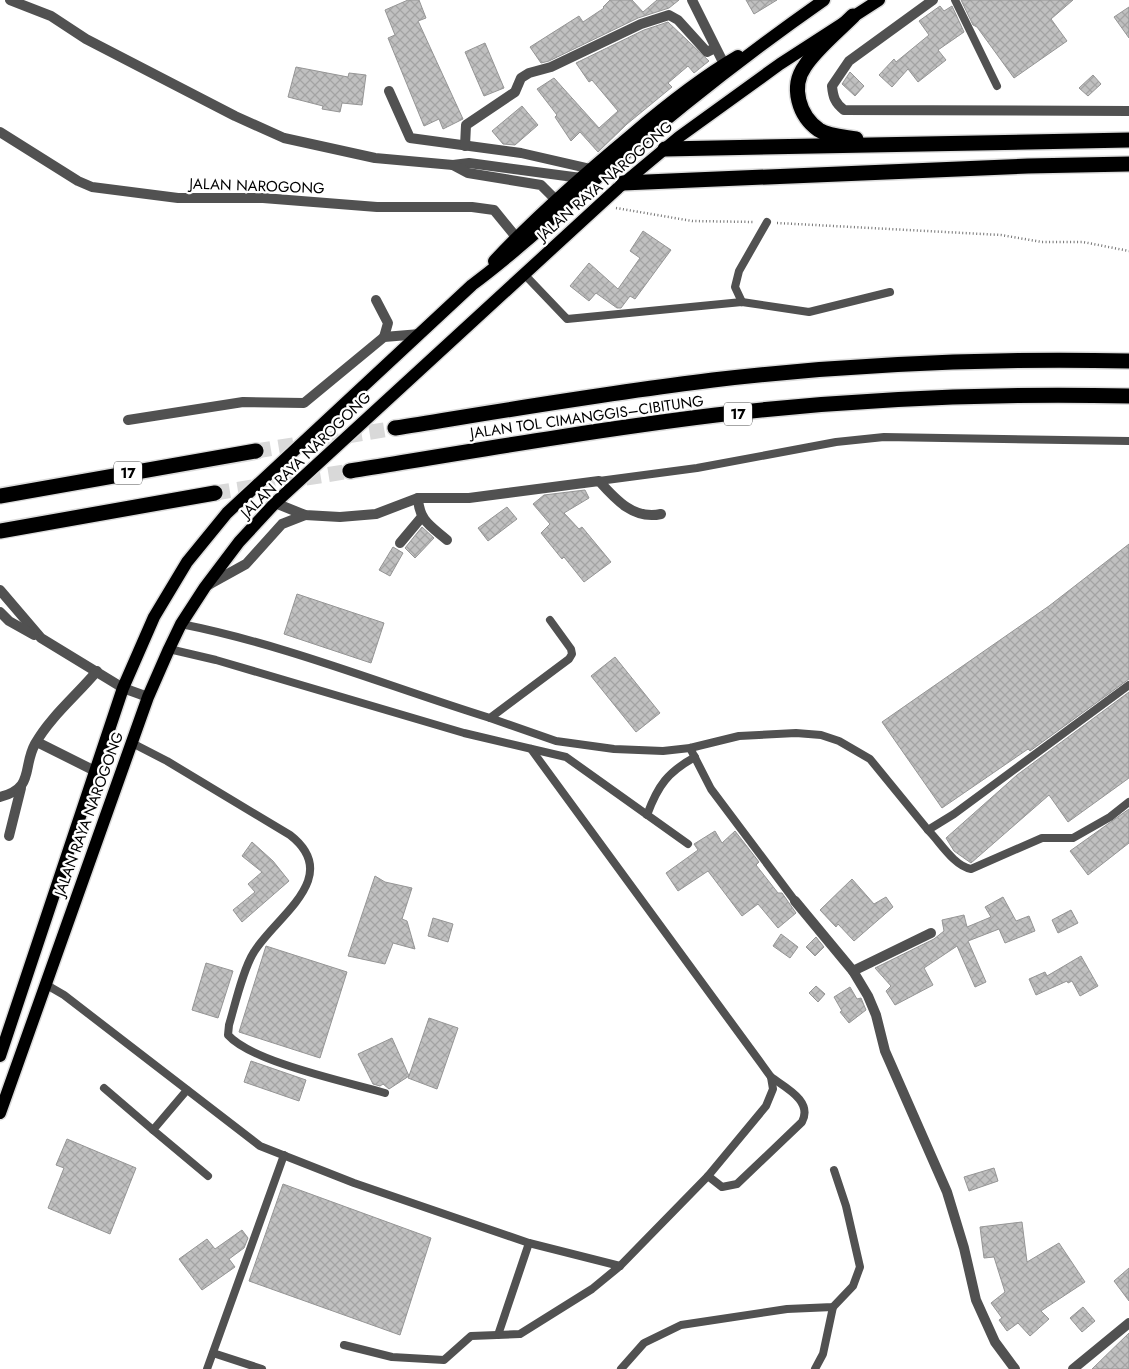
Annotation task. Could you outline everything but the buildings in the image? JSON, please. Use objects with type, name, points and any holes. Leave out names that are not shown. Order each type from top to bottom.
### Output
[{"type":"highway","points":[[853,16],[804,66],[798,84],[798,101],[805,117],[821,131],[879,144]]},
{"type":"highway","points":[[665,149],[1129,140]]},
{"type":"highway","points":[[623,184],[1028,166],[1129,164]]},
{"type":"highway","name":"JALAN TOL CIMANGGIS–CIBITUNG","points":[[395,428],[570,399],[714,380],[990,361],[1129,360]]},
{"type":"highway","name":"JALAN TOL CIMANGGIS–CIBITUNG","points":[[350,471],[575,434],[718,415],[992,396],[1124,396]]},
{"type":"highway","name":"17","points":[[0,496],[256,450]]},
{"type":"highway","name":"17","points":[[0,531],[215,493]]},
{"type":"main road","name":"JALAN RAYA NAROGONG","points":[[0,1056],[123,688],[154,616],[187,562],[227,513],[472,285],[517,252],[609,168],[651,133],[766,40],[824,0]]},
{"type":"main road","name":"JALAN RAYA NAROGONG","points":[[0,1113],[148,697],[181,624],[205,587],[239,542],[275,503],[623,184],[665,149],[780,64],[879,0]]},
{"type":"main road","points":[[472,285],[516,237],[591,169],[660,111],[724,64],[766,40]]},
{"type":"main road","points":[[651,133],[665,149]]},
{"type":"main road","points":[[609,168],[623,184]]},
{"type":"street","points":[[10,0],[51,16],[86,39],[235,116],[284,138],[374,158],[453,165],[469,163],[581,178]]},
{"type":"street","points":[[692,0],[724,64]]},
{"type":"street","points":[[934,0],[849,61],[832,86],[833,96],[837,105],[844,110],[1129,111]]},
{"type":"street","points":[[465,146],[466,125],[515,92],[521,78],[529,73],[551,67],[641,24],[670,15],[678,20],[707,52],[715,48]]},
{"type":"street","points":[[388,91],[410,138],[521,153],[591,169]]},
{"type":"street","name":"JALAN NAROGONG","points":[[0,132],[78,181],[92,187],[178,198],[263,198],[377,207],[472,207],[494,210],[516,237]]},
{"type":"street","points":[[453,165],[468,173],[541,185],[556,200]]},
{"type":"street","points":[[128,420],[243,402],[304,403],[384,337],[388,323],[376,300]]},
{"type":"street","points":[[384,337],[420,334]]},
{"type":"street","points":[[275,503],[305,515],[340,517],[376,514],[418,498],[469,498],[600,481],[629,510],[651,516],[661,514]]},
{"type":"street","points":[[418,498],[418,511],[421,518],[447,540]]},
{"type":"street","points":[[205,587],[246,564],[282,524],[305,515]]},
{"type":"street","points":[[400,543],[421,518]]},
{"type":"street","points":[[0,590],[41,638]]},
{"type":"street","points":[[0,612],[9,621],[41,638],[123,688],[148,697]]},
{"type":"street","points":[[9,836],[21,788],[37,742],[48,725],[97,671]]},
{"type":"street","points":[[37,742],[95,771]]},
{"type":"street","points":[[0,797],[21,788]]},
{"type":"street","points":[[795,901],[853,971],[876,1015],[885,1052],[947,1192],[964,1248],[976,1300],[995,1342],[1015,1369]]},
{"type":"street","points":[[853,971],[931,933]]},
{"type":"street","points":[[1073,1369],[1129,1323]]},
{"type":"lane","points":[[955,0],[998,86]]},
{"type":"lane","points":[[742,302],[735,287],[739,271],[766,222]]},
{"type":"lane","points":[[524,274],[567,319],[742,302],[809,312],[890,292]]},
{"type":"lane","points":[[600,481],[638,474],[696,468],[836,442],[884,437],[1129,442]]},
{"type":"lane","points":[[490,718],[569,659],[572,654],[571,648],[550,620]]},
{"type":"lane","points":[[181,624],[228,633],[289,650],[556,741],[614,749],[663,750],[690,748],[739,736],[796,733],[820,735],[839,741],[870,759],[962,868],[970,869],[1042,838],[1073,838],[1110,817],[1129,802]]},
{"type":"lane","points":[[170,649],[226,663],[464,733],[566,757],[688,844]]},
{"type":"lane","points":[[928,830],[954,814],[1129,685]]},
{"type":"lane","points":[[132,743],[167,761],[290,835],[303,845],[308,858],[310,874],[305,889],[292,910],[253,953],[228,1025],[228,1034],[235,1042],[282,1064],[385,1093]]},
{"type":"lane","points":[[690,748],[711,789],[795,901]]},
{"type":"lane","points":[[531,749],[771,1077],[794,1094],[805,1106],[806,1113],[802,1122],[737,1184],[722,1187],[708,1176]]},
{"type":"lane","points":[[647,815],[664,780],[675,768],[695,756]]},
{"type":"lane","points":[[45,984],[64,995],[260,1146],[354,1182],[529,1244],[620,1266]]},
{"type":"lane","points":[[344,1345],[392,1356],[444,1360],[471,1336],[520,1334],[592,1289],[620,1266],[708,1176],[766,1106],[772,1089],[771,1077]]},
{"type":"lane","points":[[104,1088],[208,1176]]},
{"type":"lane","points":[[153,1130],[187,1090]]},
{"type":"lane","points":[[207,1369],[284,1155]]},
{"type":"lane","points":[[816,1369],[824,1354],[833,1307],[853,1286],[860,1267],[846,1206],[834,1170]]},
{"type":"lane","points":[[498,1335],[529,1244]]},
{"type":"lane","points":[[621,1369],[644,1344],[681,1324],[788,1309],[833,1307]]},
{"type":"lane","points":[[213,1353],[262,1369]]},
{"type":"path","points":[[598,206],[692,221],[766,222],[1001,235],[1042,242],[1084,242],[1129,251]]},
{"type":"tunnel","points":[[256,451],[395,428]]},
{"type":"tunnel","points":[[215,493],[350,471]]}]
